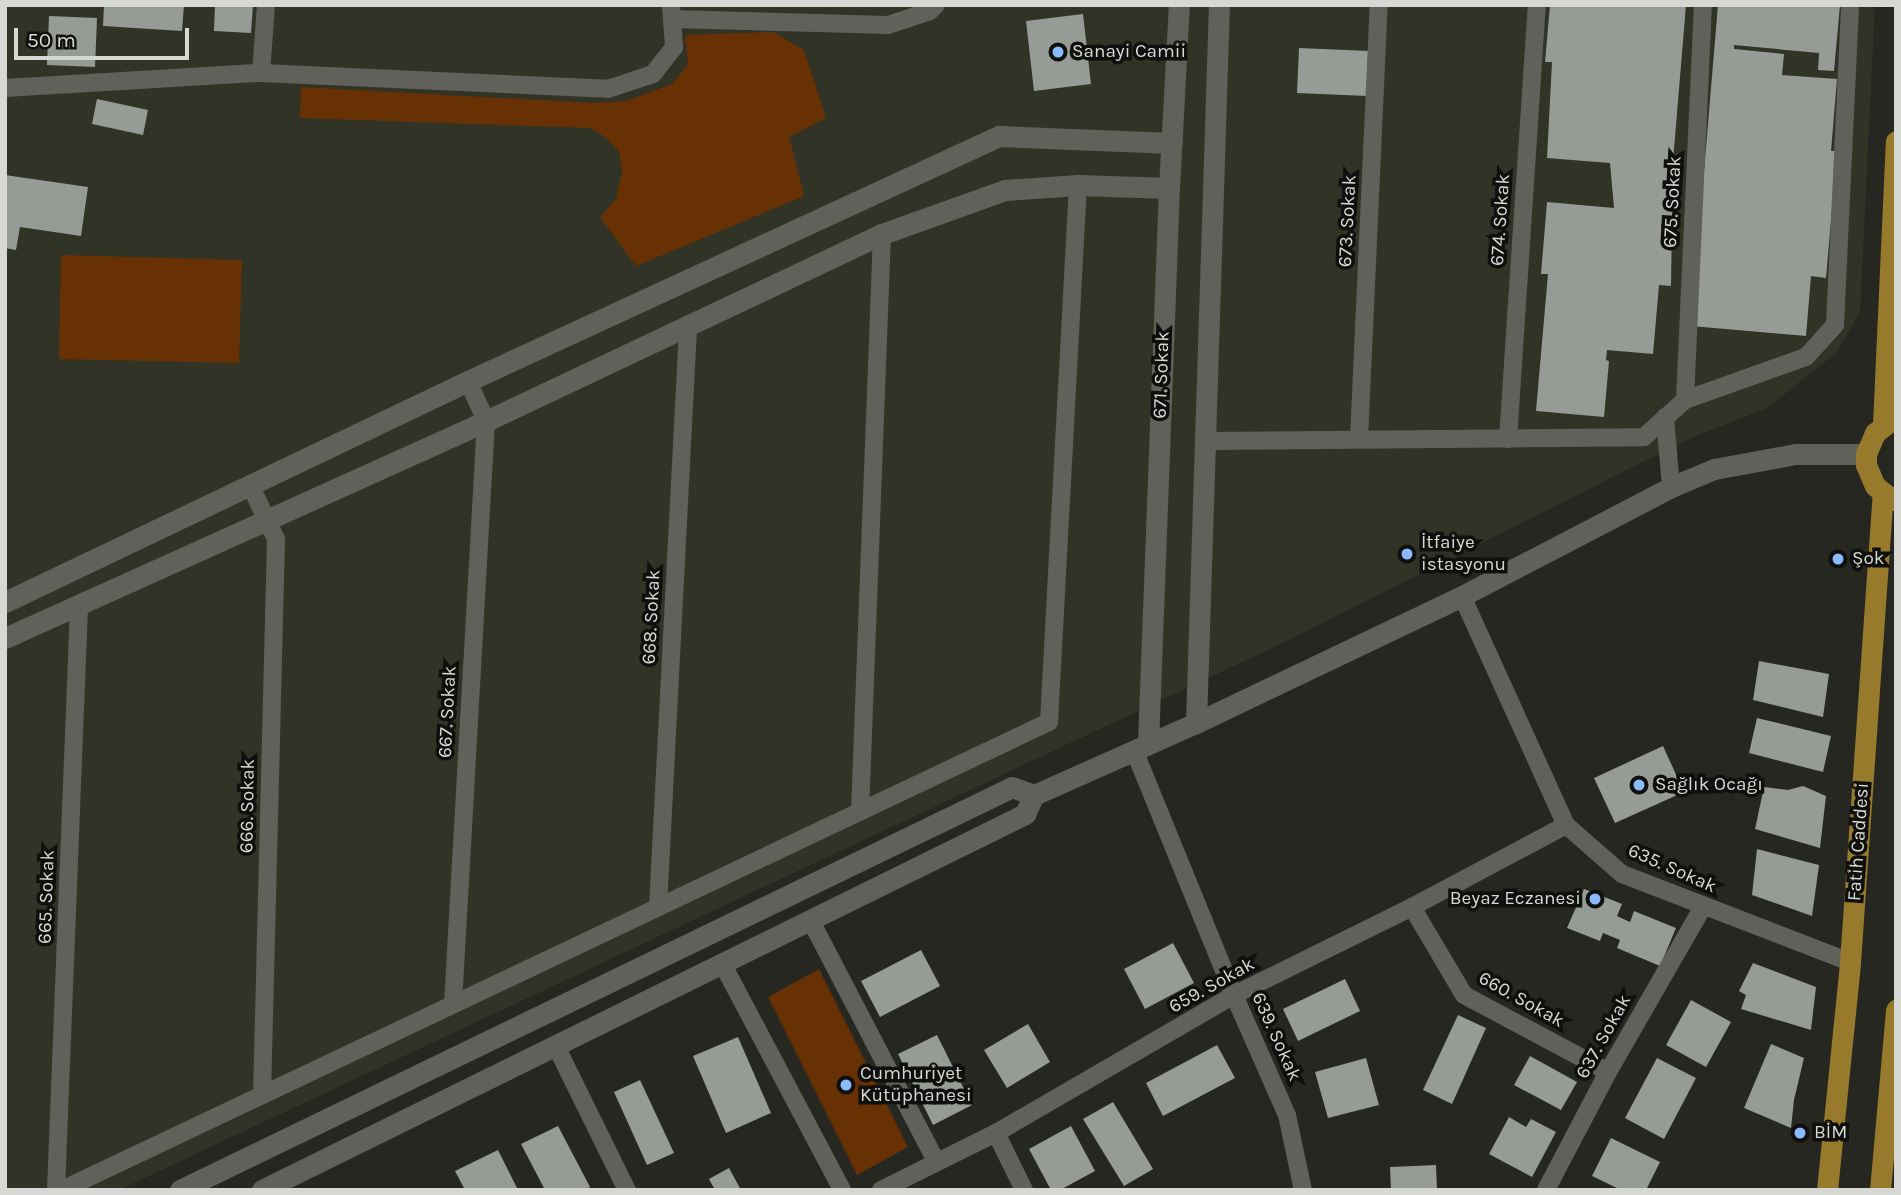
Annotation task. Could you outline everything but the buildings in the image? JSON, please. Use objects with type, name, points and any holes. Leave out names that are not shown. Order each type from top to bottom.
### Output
[{"type":"main road","points":[[1890,497],[1869,476],[1866,454],[1869,443],[1889,421],[1896,141]]},
{"type":"main road","name":"Fatih Caddesi","points":[[1828,1190],[1890,497]]},
{"type":"main road","points":[[1880,1190],[1890,1152],[1896,1010]]},
{"type":"street","points":[[261,73],[266,5]]},
{"type":"street","points":[[5,88],[261,73],[608,89],[653,74],[674,47],[672,12],[888,25],[930,11],[936,5]]},
{"type":"street","name":"671. Sokak","points":[[1141,747],[1179,5]]},
{"type":"street","points":[[1196,723],[1219,5]]},
{"type":"street","name":"673. Sokak","points":[[1359,439],[1379,5]]},
{"type":"street","name":"674. Sokak","points":[[1508,439],[1537,5]]},
{"type":"street","name":"675. Sokak","points":[[1685,400],[1703,5]]},
{"type":"street","points":[[1205,441],[1644,437],[1685,400],[1806,357],[1835,325],[1850,5]]},
{"type":"street","points":[[5,602],[468,381],[999,136],[1172,143]]},
{"type":"street","points":[[59,1190],[1049,722],[1078,185]]},
{"type":"street","points":[[5,638],[688,328],[882,234],[1005,190],[1078,185],[1169,188]]},
{"type":"street","points":[[860,812],[882,234]]},
{"type":"street","name":"668. Sokak","points":[[658,907],[688,328]]},
{"type":"street","points":[[468,381],[486,421]]},
{"type":"street","points":[[1665,417],[1671,487]]},
{"type":"street","name":"667. Sokak","points":[[453,1004],[486,421]]},
{"type":"street","points":[[180,1190],[1012,787],[1034,794],[1196,723],[1462,596],[1671,487],[1714,470],[1796,454],[1866,454]]},
{"type":"street","name":"666. Sokak","points":[[250,485],[276,539],[262,1095]]},
{"type":"street","name":"635. Sokak","points":[[1462,596],[1566,825],[1622,874],[1850,962]]},
{"type":"street","name":"665. Sokak","points":[[59,1190],[79,606]]},
{"type":"street","name":"639. Sokak","points":[[1141,747],[1234,995],[1287,1115],[1303,1190]]},
{"type":"street","points":[[262,1190],[1025,814],[1034,794]]},
{"type":"street","name":"659. Sokak","points":[[881,1190],[996,1133],[1234,995],[1412,907],[1566,825]]},
{"type":"street","name":"660. Sokak","points":[[1412,907],[1464,995],[1608,1072]]},
{"type":"street","name":"637. Sokak","points":[[1546,1190],[1608,1072],[1703,907]]},
{"type":"street","points":[[811,921],[936,1161]]},
{"type":"street","points":[[722,963],[842,1190]]},
{"type":"street","points":[[556,1046],[627,1190]]},
{"type":"street","points":[[996,1133],[1024,1190]]},
{"type":"shaded area","points":[[5,5],[1875,5],[1860,312],[1836,353],[1767,408],[1686,440],[1287,641],[119,1190],[5,1190]]},
{"type":"shaded area","points":[[773,32],[804,50],[826,118],[789,137],[804,196],[636,266],[600,217],[616,199],[622,172],[619,151],[605,137],[590,128],[300,118],[301,87],[594,103],[627,101],[672,84],[688,64],[685,35]]},
{"type":"shaded area","points":[[61,255],[242,260],[239,363],[59,359]]},
{"type":"shaded area","points":[[819,969],[908,1147],[857,1175],[768,997]]},
{"type":"place","name":"Sanayi Camii","points":[[1058,52]]},
{"type":"place","name":"İtfaiye istasyonu","points":[[1407,554]]},
{"type":"place","name":"Şok","points":[[1838,559]]},
{"type":"place","name":"Sağlık Ocağı","points":[[1639,785]]},
{"type":"place","name":"Beyaz Eczanesi","points":[[1595,899]]},
{"type":"place","name":"Cumhuriyet Kütüphanesi","points":[[846,1085]]},
{"type":"place","name":"BİM","points":[[1800,1133]]}]
